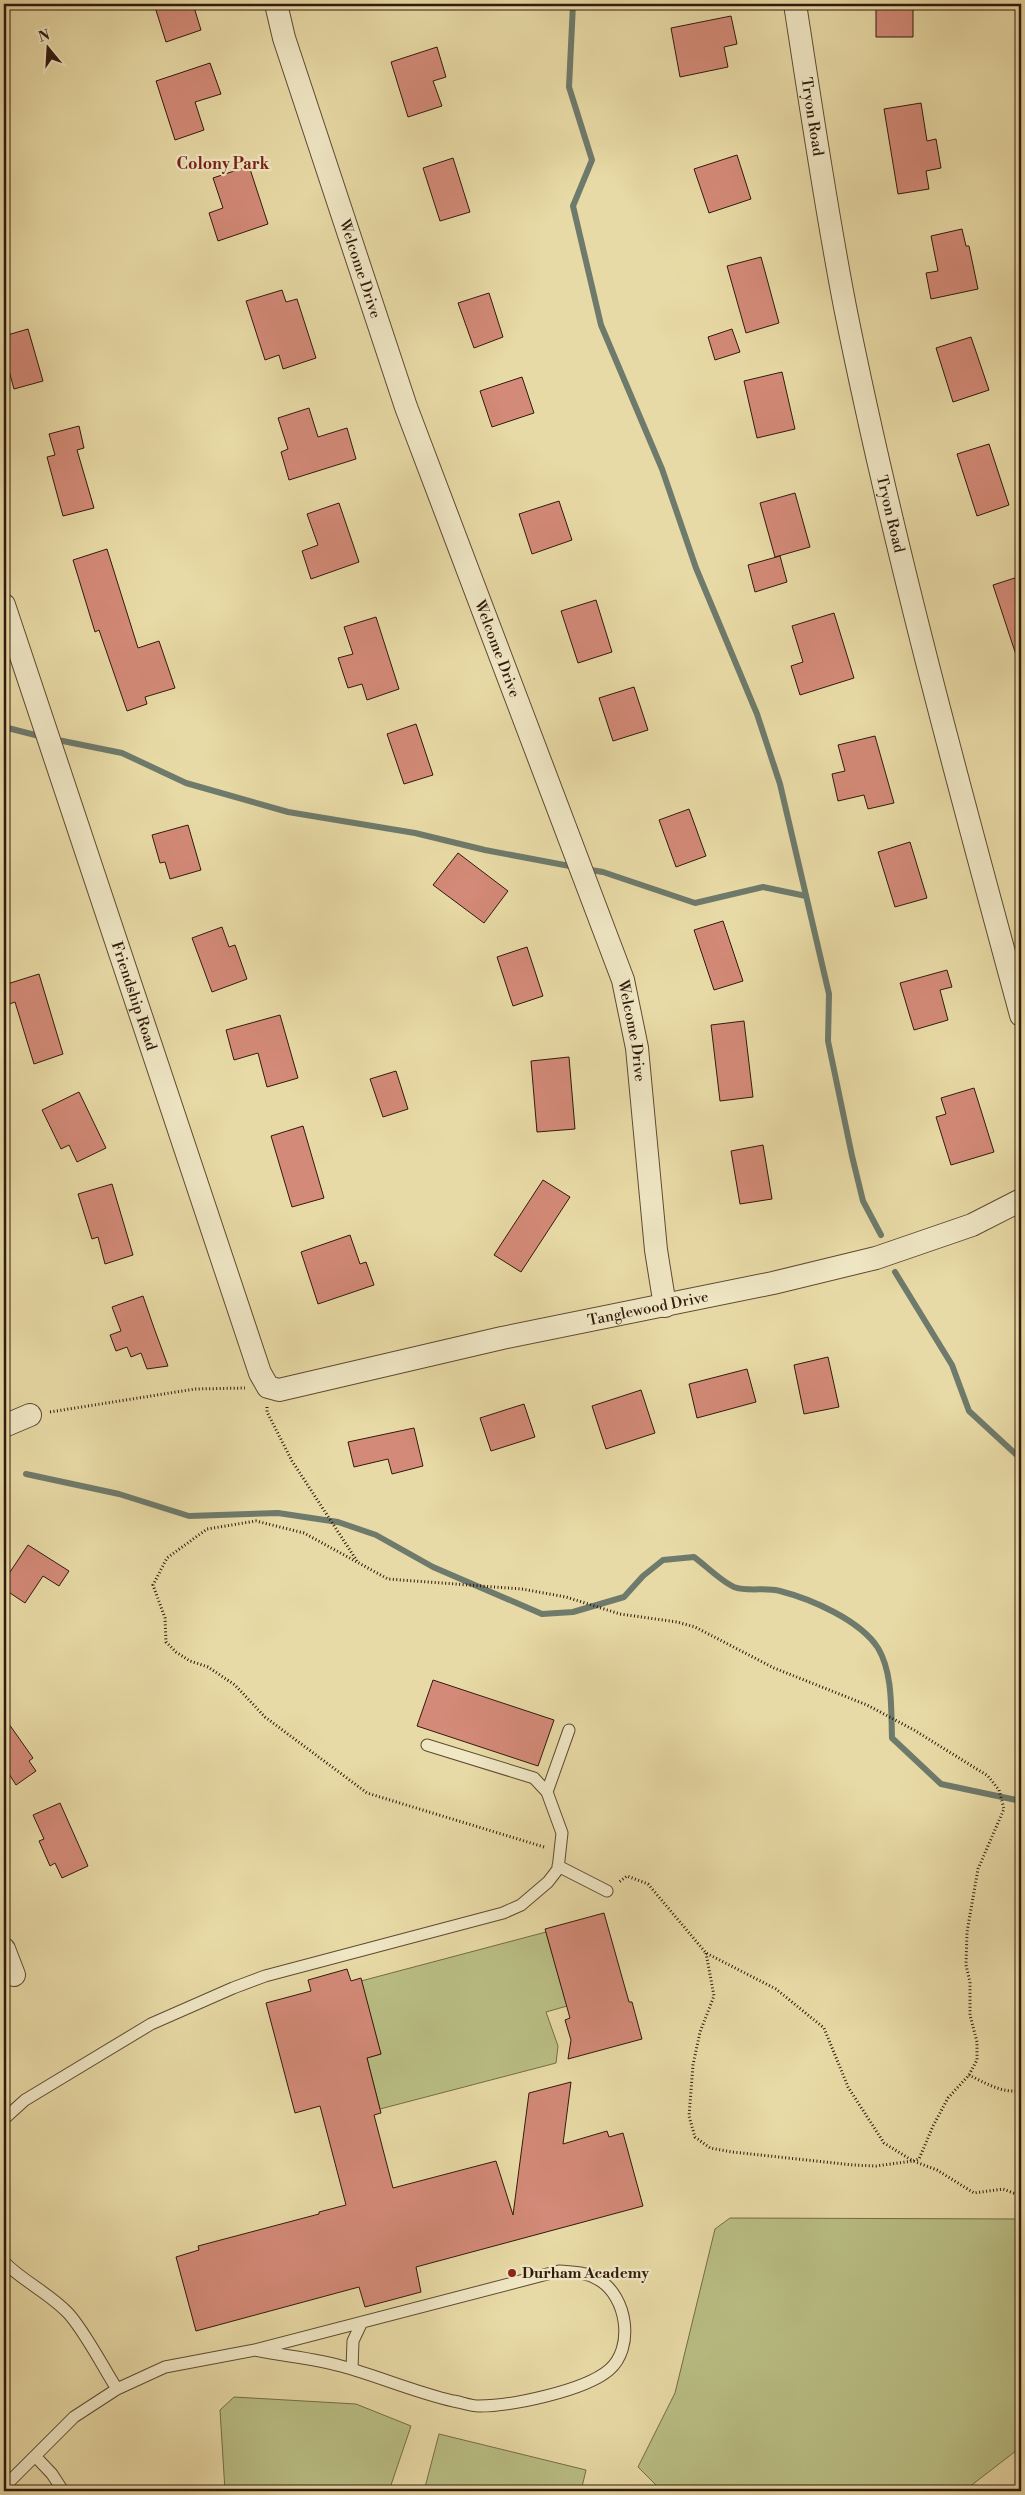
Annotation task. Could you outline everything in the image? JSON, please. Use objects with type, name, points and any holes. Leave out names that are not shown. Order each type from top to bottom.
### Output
[{"type":"street","name":"Welcome Drive","points":[[276,4],[284,38],[406,406],[623,980],[637,1048],[656,1250],[666,1306]]},
{"type":"street","name":"Tryon Road","points":[[795,4],[827,213],[847,315],[901,554],[1021,1015]]},
{"type":"street","name":"Friendship Road","points":[[4,606],[257,1365],[268,1387]]},
{"type":"street","name":"Tanglewood Drive","points":[[268,1387],[279,1390],[502,1338],[666,1306],[876,1258],[972,1225],[1021,1200]]},
{"type":"street","points":[[4,1426],[30,1415]]},
{"type":"street","points":[[4,1949],[14,1975]]},
{"type":"lane","points":[[547,1792],[570,1730]]},
{"type":"lane","points":[[4,2119],[24,2100],[151,2024],[233,1988],[265,1976],[503,1913],[521,1905],[548,1882],[559,1865],[562,1833],[547,1792],[534,1778],[427,1744]]},
{"type":"lane","points":[[559,1865],[606,1891]]},
{"type":"lane","points":[[4,2262],[20,2278],[50,2296],[70,2314],[117,2389]]},
{"type":"lane","points":[[4,2487],[74,2417],[117,2389],[165,2367],[255,2350],[559,2271],[586,2273],[601,2281],[617,2299],[624,2319],[624,2341],[610,2369],[585,2384],[515,2402],[478,2406],[430,2396],[352,2369],[255,2350]]},
{"type":"lane","points":[[352,2369],[353,2341],[362,2322]]},
{"type":"lane","points":[[35,2456],[52,2474],[63,2491]]},
{"type":"path","points":[[30,1415],[195,1389],[268,1387],[267,1412],[292,1461],[358,1561]]},
{"type":"path","points":[[559,1865],[544,1847],[367,1793],[265,1716],[234,1686],[208,1667],[190,1661],[176,1652],[166,1642],[165,1618],[153,1585],[167,1558],[207,1529],[256,1521],[304,1533],[388,1579],[522,1588],[566,1597],[620,1614],[677,1622],[695,1627],[774,1668],[867,1705],[914,1730],[988,1776],[999,1790],[1004,1809],[978,1869],[967,1932],[966,1965],[970,1982],[970,2015],[977,2042],[977,2060],[969,2075],[948,2098],[932,2126],[919,2158],[913,2161],[876,2166],[787,2158],[710,2148],[695,2137],[689,2116],[693,2065],[700,2032],[714,1996],[706,1953]]},
{"type":"path","points":[[606,1891],[627,1876],[648,1884],[706,1953],[776,1989],[824,2028],[848,2087],[884,2143],[913,2161],[937,2170],[974,2193],[1003,2189],[1021,2196]]},
{"type":"path","points":[[969,2075],[993,2086],[1017,2091],[1021,2090]]},
{"type":"green space","points":[[546,1932],[567,2006],[546,2012],[558,2046],[556,2063],[380,2109],[367,2058],[381,2054],[361,1981]]},
{"type":"green space","points":[[730,2218],[1021,2219],[1021,2447],[964,2491],[662,2491],[638,2467],[675,2393],[715,2229]]},
{"type":"green space","points":[[234,2397],[356,2404],[411,2426],[389,2491],[225,2491],[220,2410]]},
{"type":"green space","points":[[439,2434],[586,2470],[581,2491],[424,2491]]},
{"type":"building","points":[[154,4],[193,4],[201,30],[166,42]]},
{"type":"building","points":[[876,4],[913,4],[913,37],[876,37]]},
{"type":"building","points":[[731,16],[737,44],[724,47],[728,67],[680,77],[671,28]]},
{"type":"building","points":[[437,47],[446,77],[433,81],[442,106],[408,117],[391,62]]},
{"type":"building","points":[[210,63],[221,94],[195,102],[204,130],[175,140],[156,81]]},
{"type":"building","points":[[921,103],[927,141],[936,139],[941,168],[926,171],[929,189],[898,194],[884,109]]},
{"type":"building","points":[[737,155],[751,199],[709,213],[694,169]]},
{"type":"building","points":[[453,158],[470,212],[440,221],[423,168]]},
{"type":"building","points":[[249,166],[268,224],[218,241],[209,213],[223,208],[213,178]]},
{"type":"building","points":[[962,229],[966,246],[969,246],[978,289],[931,299],[926,273],[938,271],[931,236]]},
{"type":"building","points":[[761,257],[779,323],[746,333],[727,266]]},
{"type":"building","points":[[282,290],[286,302],[297,299],[316,358],[283,369],[279,355],[265,360],[246,301]]},
{"type":"building","points":[[489,293],[503,337],[474,348],[458,303]]},
{"type":"building","points":[[28,329],[43,381],[14,389],[4,353],[4,336]]},
{"type":"building","points":[[732,329],[740,352],[715,360],[708,337]]},
{"type":"building","points":[[971,337],[989,390],[953,402],[936,348]]},
{"type":"building","points":[[782,372],[795,429],[757,438],[744,381]]},
{"type":"building","points":[[522,377],[534,413],[492,427],[480,391]]},
{"type":"building","points":[[309,408],[318,437],[347,428],[356,459],[289,480],[281,452],[288,449],[278,418]]},
{"type":"building","points":[[79,426],[84,448],[77,450],[94,508],[63,516],[47,457],[55,455],[49,434]]},
{"type":"building","points":[[989,444],[1009,505],[977,516],[957,454]]},
{"type":"building","points":[[795,493],[810,547],[775,557],[760,503]]},
{"type":"building","points":[[559,501],[572,540],[532,554],[519,514]]},
{"type":"building","points":[[339,503],[359,562],[311,579],[302,551],[318,545],[307,514]]},
{"type":"building","points":[[107,549],[138,648],[159,641],[175,688],[145,697],[147,704],[127,711],[99,630],[95,632],[73,560]]},
{"type":"building","points":[[780,556],[787,582],[755,592],[748,565]]},
{"type":"building","points":[[1021,576],[1021,661],[1018,661],[993,585]]},
{"type":"building","points":[[596,600],[612,652],[578,663],[561,611]]},
{"type":"building","points":[[834,613],[854,678],[800,695],[791,666],[803,662],[792,626]]},
{"type":"building","points":[[376,617],[399,689],[367,700],[362,684],[348,688],[338,658],[353,654],[344,627]]},
{"type":"building","points":[[634,687],[648,730],[613,741],[599,698]]},
{"type":"building","points":[[416,724],[433,775],[404,784],[387,734]]},
{"type":"building","points":[[875,736],[894,803],[868,809],[864,795],[838,801],[832,774],[845,771],[838,745]]},
{"type":"building","points":[[689,809],[706,856],[676,867],[659,820]]},
{"type":"building","points":[[188,825],[201,870],[170,879],[165,862],[160,863],[152,835]]},
{"type":"building","points":[[910,842],[927,898],[895,907],[878,852]]},
{"type":"building","points":[[458,853],[508,891],[484,923],[433,885]]},
{"type":"building","points":[[723,921],[743,981],[714,990],[694,930]]},
{"type":"building","points":[[222,927],[229,947],[235,945],[247,979],[212,992],[192,938]]},
{"type":"building","points":[[527,947],[543,996],[513,1006],[497,957]]},
{"type":"building","points":[[947,970],[952,987],[940,990],[948,1020],[914,1030],[900,983]]},
{"type":"building","points":[[39,974],[63,1054],[34,1064],[15,1002],[4,1006],[4,985]]},
{"type":"building","points":[[280,1015],[298,1078],[267,1087],[258,1053],[234,1060],[226,1030]]},
{"type":"building","points":[[744,1021],[753,1097],[720,1101],[711,1025]]},
{"type":"building","points":[[569,1057],[575,1129],[537,1132],[531,1061]]},
{"type":"building","points":[[396,1071],[408,1109],[383,1117],[370,1079]]},
{"type":"building","points":[[974,1088],[994,1152],[951,1165],[936,1117],[946,1114],[941,1098]]},
{"type":"building","points":[[79,1092],[106,1148],[77,1162],[69,1145],[61,1149],[42,1110]]},
{"type":"building","points":[[303,1126],[324,1198],[292,1207],[271,1136]]},
{"type":"building","points":[[763,1145],[772,1199],[740,1204],[731,1151]]},
{"type":"building","points":[[543,1180],[570,1197],[521,1272],[494,1255]]},
{"type":"building","points":[[112,1184],[133,1255],[105,1264],[98,1237],[92,1239],[78,1194]]},
{"type":"building","points":[[350,1235],[360,1264],[366,1262],[374,1285],[318,1304],[301,1252]]},
{"type":"building","points":[[143,1296],[168,1366],[147,1369],[141,1353],[131,1357],[127,1347],[116,1351],[110,1335],[121,1331],[112,1307]]},
{"type":"building","points":[[828,1357],[839,1407],[804,1414],[794,1365]]},
{"type":"building","points":[[747,1369],[756,1402],[697,1418],[689,1384]]},
{"type":"building","points":[[641,1390],[655,1433],[606,1449],[592,1406]]},
{"type":"building","points":[[524,1404],[535,1437],[491,1451],[480,1418]]},
{"type":"building","points":[[414,1428],[423,1466],[392,1474],[388,1459],[354,1467],[348,1442]]},
{"type":"building","points":[[28,1545],[69,1571],[59,1586],[43,1576],[25,1603],[4,1589],[4,1581]]},
{"type":"building","points":[[433,1680],[554,1720],[538,1766],[417,1726]]},
{"type":"building","points":[[4,1717],[33,1758],[29,1761],[36,1771],[16,1785],[4,1766]]},
{"type":"building","points":[[60,1803],[88,1866],[62,1878],[55,1863],[50,1866],[39,1841],[44,1839],[33,1815]]},
{"type":"building","points":[[604,1913],[629,2002],[632,2002],[642,2039],[568,2059],[571,2040],[565,2020],[570,2018],[545,1929]]},
{"type":"building","points":[[347,1969],[351,1981],[361,1978],[381,2054],[367,2058],[381,2113],[374,2115],[393,2188],[496,2161],[513,2215],[529,2093],[571,2082],[563,2144],[607,2131],[609,2137],[623,2133],[643,2206],[416,2267],[421,2292],[365,2307],[359,2287],[196,2331],[176,2257],[199,2250],[198,2246],[346,2205],[320,2106],[295,2113],[266,2003],[311,1991],[308,1980]]},
{"type":"waterway","points":[[573,4],[569,87],[592,160],[573,206],[601,325],[662,469],[696,568],[757,714],[780,784],[829,994],[828,1041],[852,1156],[863,1201],[881,1235]]},
{"type":"waterway","points":[[4,727],[43,737]]},
{"type":"waterway","points":[[53,739],[122,753],[186,783],[288,812],[415,833],[485,850],[575,867]]},
{"type":"waterway","points":[[585,869],[603,872],[695,903],[763,887],[806,896]]},
{"type":"waterway","points":[[895,1272],[952,1365],[969,1411],[1021,1459]]},
{"type":"waterway","points":[[26,1474],[119,1494],[189,1516],[278,1513],[338,1522],[376,1535],[433,1567],[542,1614],[573,1612],[624,1597],[643,1576],[663,1560],[694,1557],[729,1585],[745,1589],[775,1590],[806,1599],[834,1612],[859,1628],[870,1638],[883,1658],[889,1680],[892,1738],[941,1784],[1021,1801]]},
{"type":"place","name":"Durham Academy","points":[[512,2273]]},
{"type":"district","name":"Colony Park","points":[[223,164]]}]
